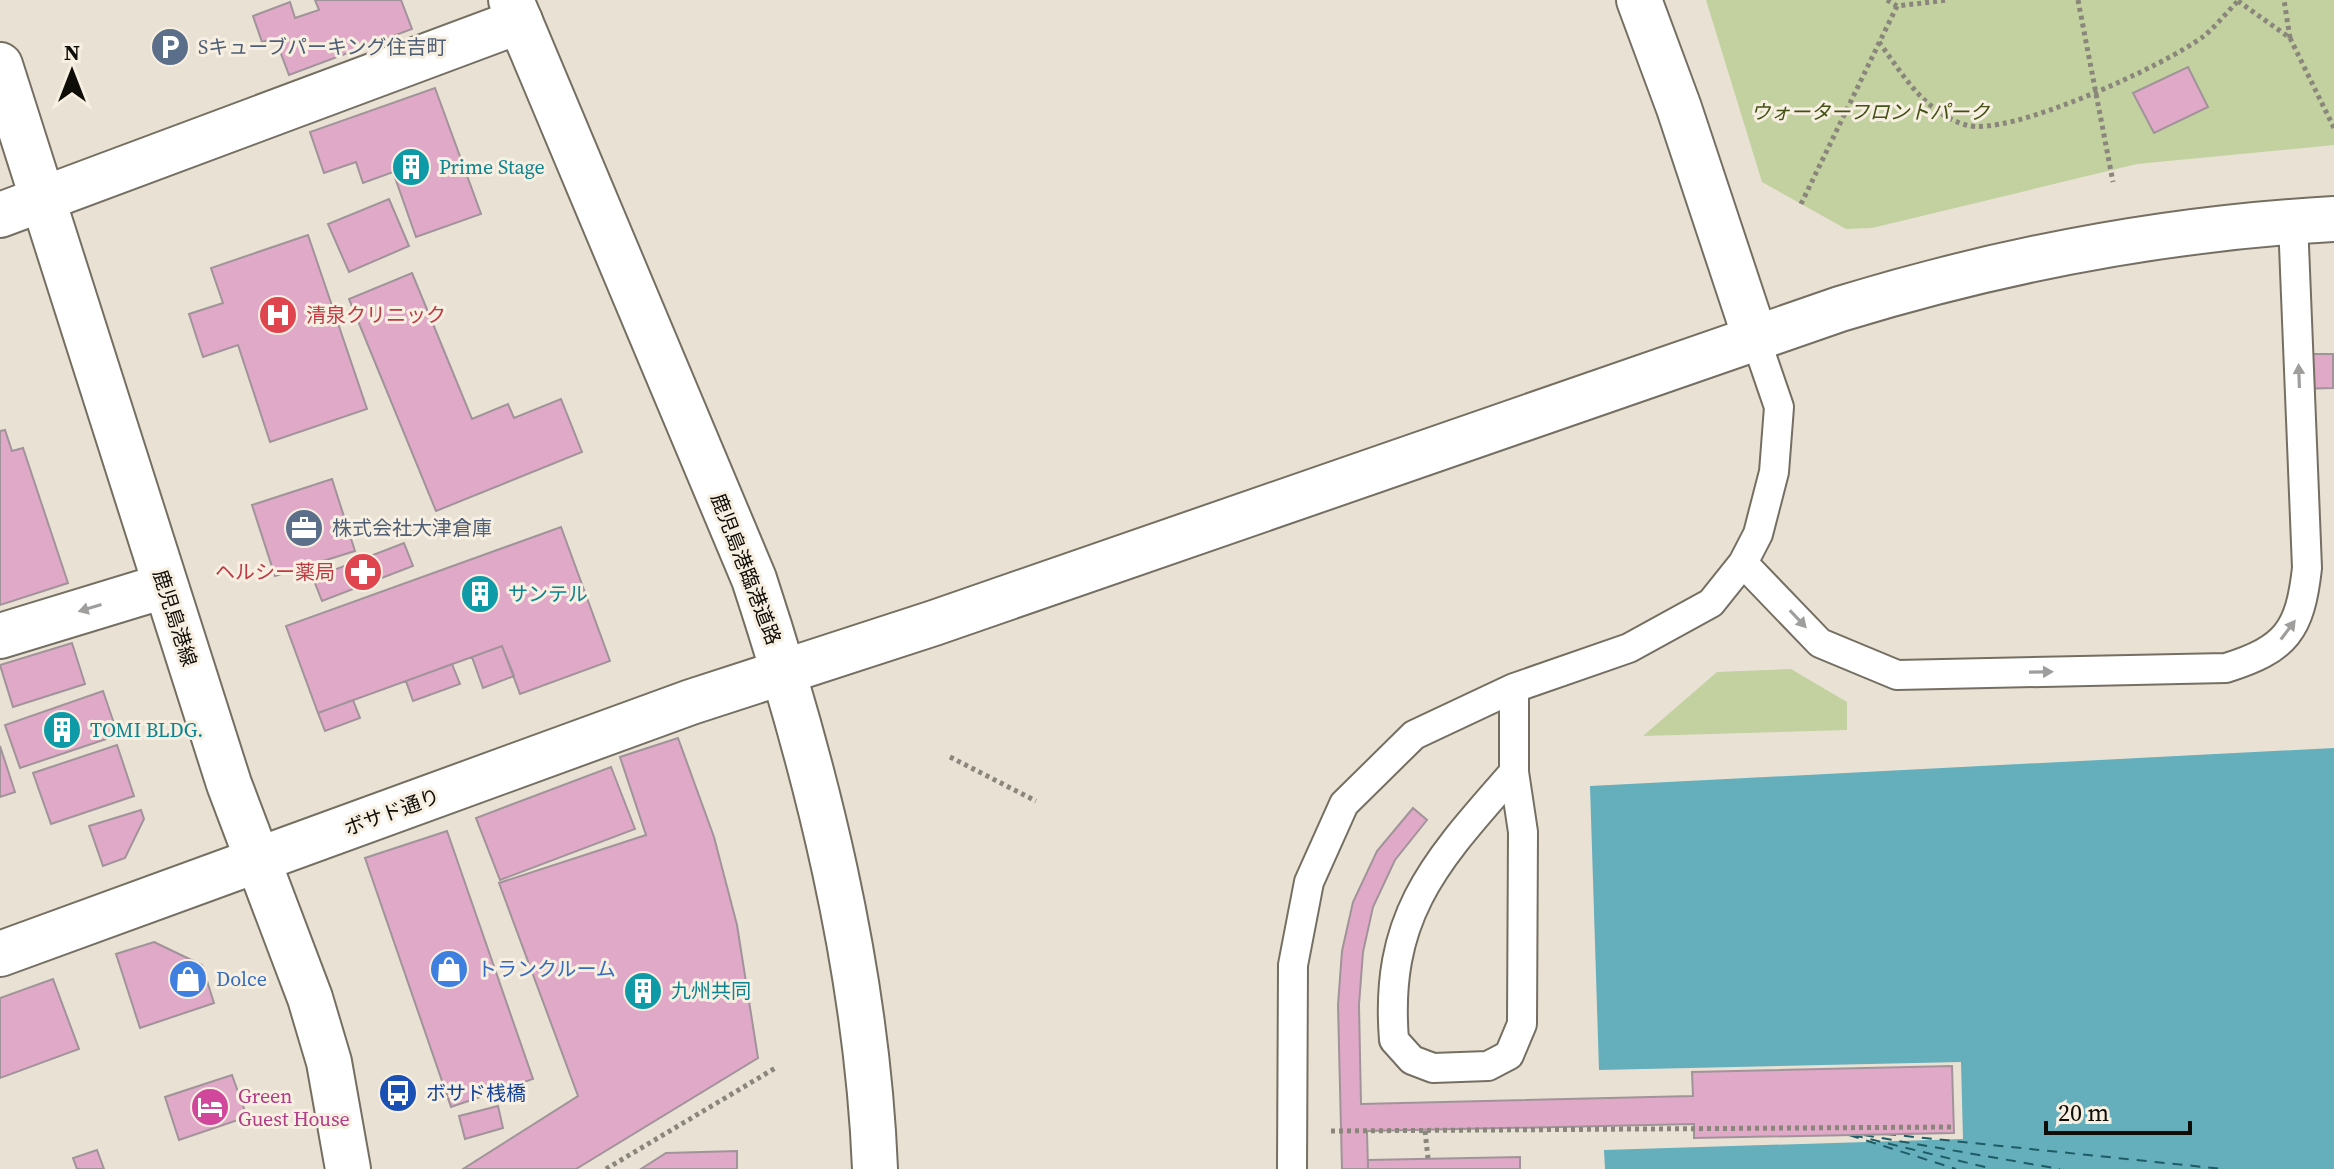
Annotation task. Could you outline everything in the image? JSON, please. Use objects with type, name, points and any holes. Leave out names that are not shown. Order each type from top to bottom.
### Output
[{"type":"street","points":[[1639,0],[1679,108],[1755,337]]},
{"type":"street","points":[[0,215],[515,10]]},
{"type":"street","name":"鹿児島港臨港道路","points":[[515,10],[754,579],[785,672],[833,867],[861,1011],[875,1169]]},
{"type":"street","name":"鹿児島港線","points":[[0,65],[229,784],[310,998],[325,1049],[348,1169]]},
{"type":"street","name":"ボサド通り","points":[[0,954],[664,712],[1755,337],[1901,290],[2076,250],[2314,220]]},
{"type":"street","points":[[0,636],[164,586]]},
{"type":"lane","points":[[1743,563],[1820,643],[1897,675],[2226,668],[2263,656],[2288,634],[2303,608],[2307,568],[2314,220]]},
{"type":"lane","points":[[1292,1169],[1293,965],[1309,882],[1344,804],[1414,735],[1514,688],[1643,640],[1711,603],[1743,563],[1758,534],[1774,472],[1779,407],[1755,337]]},
{"type":"lane","points":[[1514,688],[1514,772],[1523,832],[1522,1024],[1509,1055],[1488,1066],[1433,1068],[1412,1060],[1394,1040],[1392,1006],[1403,933],[1422,886],[1443,854],[1514,772]]},
{"type":"path","points":[[1887,0],[1897,6],[1948,0]]},
{"type":"path","points":[[2078,0],[2113,182]]},
{"type":"path","points":[[1879,42],[1922,101],[1967,126],[2011,123],[2170,59],[2205,35],[2237,0],[2290,38]]},
{"type":"path","points":[[2284,0],[2290,38],[2334,128]]},
{"type":"path","points":[[1801,204],[1897,6]]},
{"type":"path","points":[[950,757],[1036,801]]},
{"type":"path","points":[[606,1169],[777,1067]]},
{"type":"path","points":[[1290,1132],[1952,1127]]},
{"type":"path","points":[[1425,1131],[1428,1158]]},
{"type":"green space","name":"ウォーターフロントパーク","points":[[1706,0],[2334,0],[2334,145],[2137,164],[1872,228],[1846,229],[1762,182]]},
{"type":"green space","points":[[1791,669],[1847,702],[1847,730],[1643,736],[1717,672]]},
{"type":"water","points":[[2334,748],[2334,1169],[1605,1169],[1604,1150],[1963,1139],[1961,1062],[1599,1070],[1590,786]]},
{"type":"building","points":[[315,0],[401,0],[412,29],[289,75],[275,38],[262,42],[253,16],[290,2],[295,18],[319,10]]},
{"type":"building","points":[[2188,67],[2208,107],[2154,133],[2133,93]]},
{"type":"building","name":"Prime Stage","points":[[435,88],[481,214],[416,237],[393,172],[363,183],[356,162],[324,173],[310,132]]},
{"type":"building","points":[[389,199],[409,246],[349,272],[328,224]]},
{"type":"building","points":[[308,235],[367,409],[270,442],[238,345],[203,357],[189,314],[223,303],[211,268]]},
{"type":"building","points":[[412,273],[472,419],[508,404],[514,418],[561,399],[582,452],[436,511],[349,299]]},
{"type":"building","points":[[2297,354],[2333,354],[2333,388],[2297,389]]},
{"type":"building","points":[[5,430],[12,451],[23,448],[68,583],[0,605],[0,431]]},
{"type":"building","name":"株式会社大津倉庫","points":[[332,479],[355,551],[275,576],[252,505]]},
{"type":"building","name":"サンテル","points":[[561,527],[610,661],[520,694],[502,646],[318,713],[286,626]]},
{"type":"building","name":"ヘルシー薬局","points":[[404,543],[413,566],[322,601],[313,578]]},
{"type":"building","points":[[72,643],[85,684],[13,707],[0,665]]},
{"type":"building","points":[[502,646],[514,676],[483,688],[472,657]]},
{"type":"building","points":[[452,664],[460,684],[413,701],[406,681]]},
{"type":"building","name":"TOMI BLDG.","points":[[103,691],[118,735],[20,768],[5,725]]},
{"type":"building","points":[[353,700],[360,718],[325,731],[318,713]]},
{"type":"building","name":"九州共同","points":[[678,738],[714,837],[737,925],[758,1058],[576,1169],[463,1169],[578,1096],[499,883],[646,835],[620,757]]},
{"type":"building","points":[[117,745],[134,796],[51,824],[33,773]]},
{"type":"building","points":[[0,746],[15,792],[0,797]]},
{"type":"building","points":[[611,767],[635,829],[500,880],[476,818]]},
{"type":"building","points":[[1413,808],[1427,820],[1395,860],[1373,907],[1363,952],[1359,1005],[1361,1104],[1693,1096],[1692,1072],[1952,1066],[1954,1133],[1694,1138],[1694,1124],[1367,1131],[1368,1169],[1342,1169],[1338,1005],[1342,951],[1353,902],[1377,851]]},
{"type":"building","points":[[141,810],[144,819],[125,858],[103,866],[89,826]]},
{"type":"building","name":"トランクルーム","points":[[447,831],[533,1079],[451,1107],[365,858]]},
{"type":"building","points":[[154,942],[202,965],[214,1003],[140,1028],[116,954]]},
{"type":"building","points":[[53,979],[79,1049],[0,1078],[0,998]]},
{"type":"building","points":[[232,1075],[247,1117],[179,1140],[165,1097]]},
{"type":"building","points":[[498,1106],[503,1128],[465,1139],[459,1116]]},
{"type":"building","points":[[97,1150],[104,1169],[77,1169],[73,1158]]},
{"type":"building","points":[[737,1151],[737,1169],[641,1169],[666,1153]]},
{"type":"building","points":[[1520,1157],[1520,1169],[1368,1169],[1368,1160]]},
{"type":"ferry route","points":[[1886,1134],[2223,1169]]},
{"type":"ferry route","points":[[1849,1135],[1956,1169]]},
{"type":"ferry route","points":[[1853,1135],[1993,1169]]},
{"type":"ferry route","points":[[1864,1135],[2060,1169]]},
{"type":"place","name":"Sキューブパーキング住吉町","points":[[170,47]]},
{"type":"place","name":"Prime Stage","points":[[411,167]]},
{"type":"place","name":"清泉クリニック","points":[[278,315]]},
{"type":"place","name":"株式会社大津倉庫","points":[[304,528]]},
{"type":"place","name":"ヘルシー薬局","points":[[363,572]]},
{"type":"place","name":"サンテル","points":[[480,594]]},
{"type":"place","name":"TOMI BLDG.","points":[[62,730]]},
{"type":"place","name":"トランクルーム","points":[[449,969]]},
{"type":"place","name":"Dolce","points":[[188,979]]},
{"type":"place","name":"九州共同","points":[[643,991]]},
{"type":"place","name":"ボサド桟橋","points":[[398,1093]]},
{"type":"place","name":"Green Guest House","points":[[210,1107]]}]
